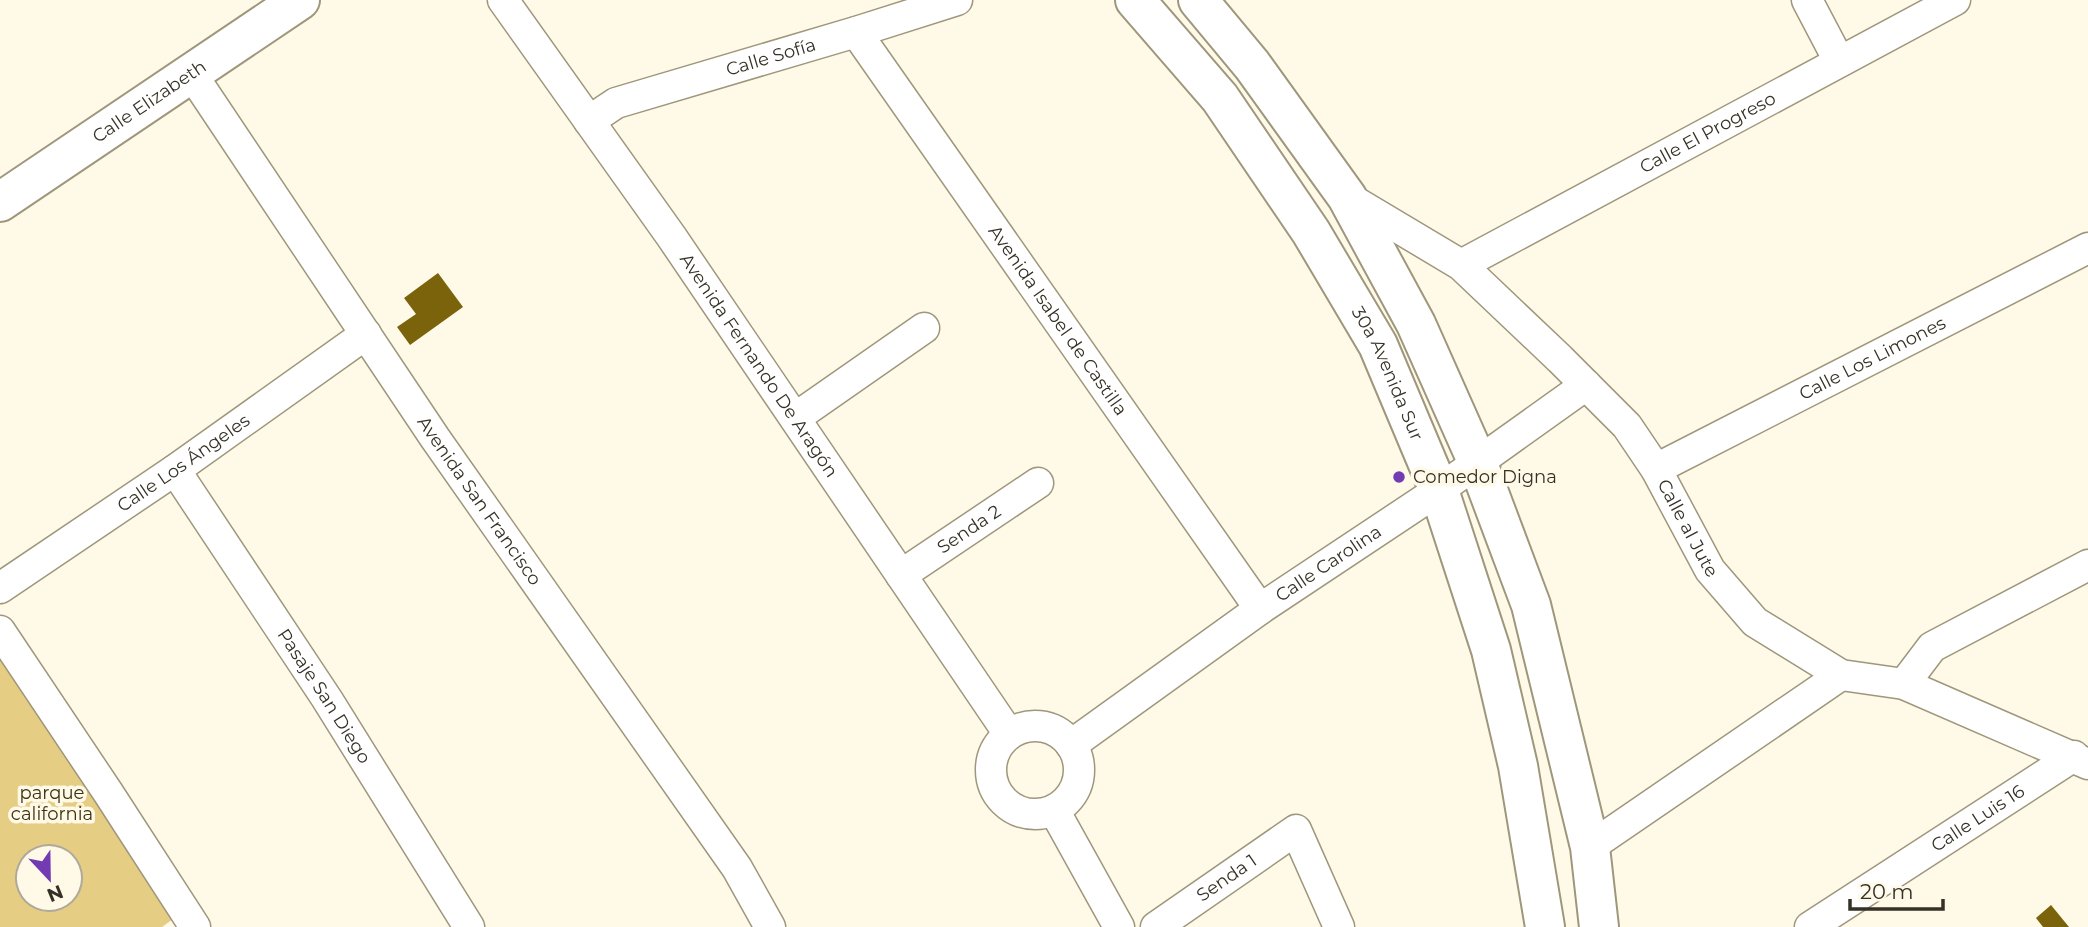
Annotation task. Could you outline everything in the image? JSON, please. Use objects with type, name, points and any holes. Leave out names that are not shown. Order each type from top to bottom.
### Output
[{"type":"street","name":"Calle Elizabeth","points":[[0,202],[300,0]]},
{"type":"street","name":"Avenida Fernando De Aragón","points":[[503,0],[671,236],[1009,734]]},
{"type":"street","name":"Calle Sofía","points":[[589,121],[616,103],[957,0]]},
{"type":"street","name":"30a Avenida Sur","points":[[1135,0],[1220,98],[1311,232],[1378,345],[1439,490],[1491,650],[1518,766],[1545,927]]},
{"type":"street","points":[[1198,0],[1252,65],[1347,197],[1416,324],[1478,461],[1531,605],[1590,847],[1600,927]]},
{"type":"street","points":[[1807,0],[1839,61]]},
{"type":"street","name":"Calle El Progreso","points":[[1461,265],[1955,0]]},
{"type":"street","name":"Avenida Isabel de Castilla","points":[[856,32],[1260,609]]},
{"type":"street","name":"Avenida San Francisco","points":[[191,73],[436,438],[737,868],[770,927]]},
{"type":"street","name":"Calle al Jute","points":[[1347,197],[1461,265],[1627,426],[1656,469],[1710,570],[1755,622],[1841,675],[1904,684],[2081,760]]},
{"type":"street","name":"Calle Los Limones","points":[[1656,469],[2088,248]]},
{"type":"street","points":[[795,418],[924,328]]},
{"type":"street","name":"Calle Los Ángeles","points":[[0,588],[175,470],[366,334]]},
{"type":"street","name":"Calle Carolina","points":[[1071,745],[1260,609],[1439,490],[1586,385]]},
{"type":"street","name":"Pasaje San Diego","points":[[175,470],[327,699],[470,927]]},
{"type":"street","name":"Senda 2","points":[[901,575],[1038,483]]},
{"type":"street","points":[[1904,684],[1932,648],[2088,565]]},
{"type":"street","points":[[0,631],[195,927]]},
{"type":"street","points":[[1590,847],[1841,675]]},
{"type":"street","points":[[1025,727],[1042,727],[1059,732],[1071,745],[1078,758],[1079,774],[1075,789],[1067,801],[1054,810],[1038,814],[1022,812],[1008,805],[997,793],[991,777],[992,762],[998,746],[1009,734],[1025,727]]},
{"type":"street","name":"Calle Luis 16","points":[[1810,927],[2081,760]]},
{"type":"street","points":[[1054,810],[1119,927]]},
{"type":"street","name":"Senda 1","points":[[1156,927],[1296,830],[1339,927]]},
{"type":"green space","name":"parque california","points":[[0,632],[184,911],[162,927],[0,927]]},
{"type":"building","points":[[438,273],[463,307],[410,345],[397,327],[416,314],[404,298]]},
{"type":"building","points":[[2051,905],[2069,927],[2043,927],[2036,918]]},
{"type":"place","name":"Comedor Digna","points":[[1399,477]]}]
